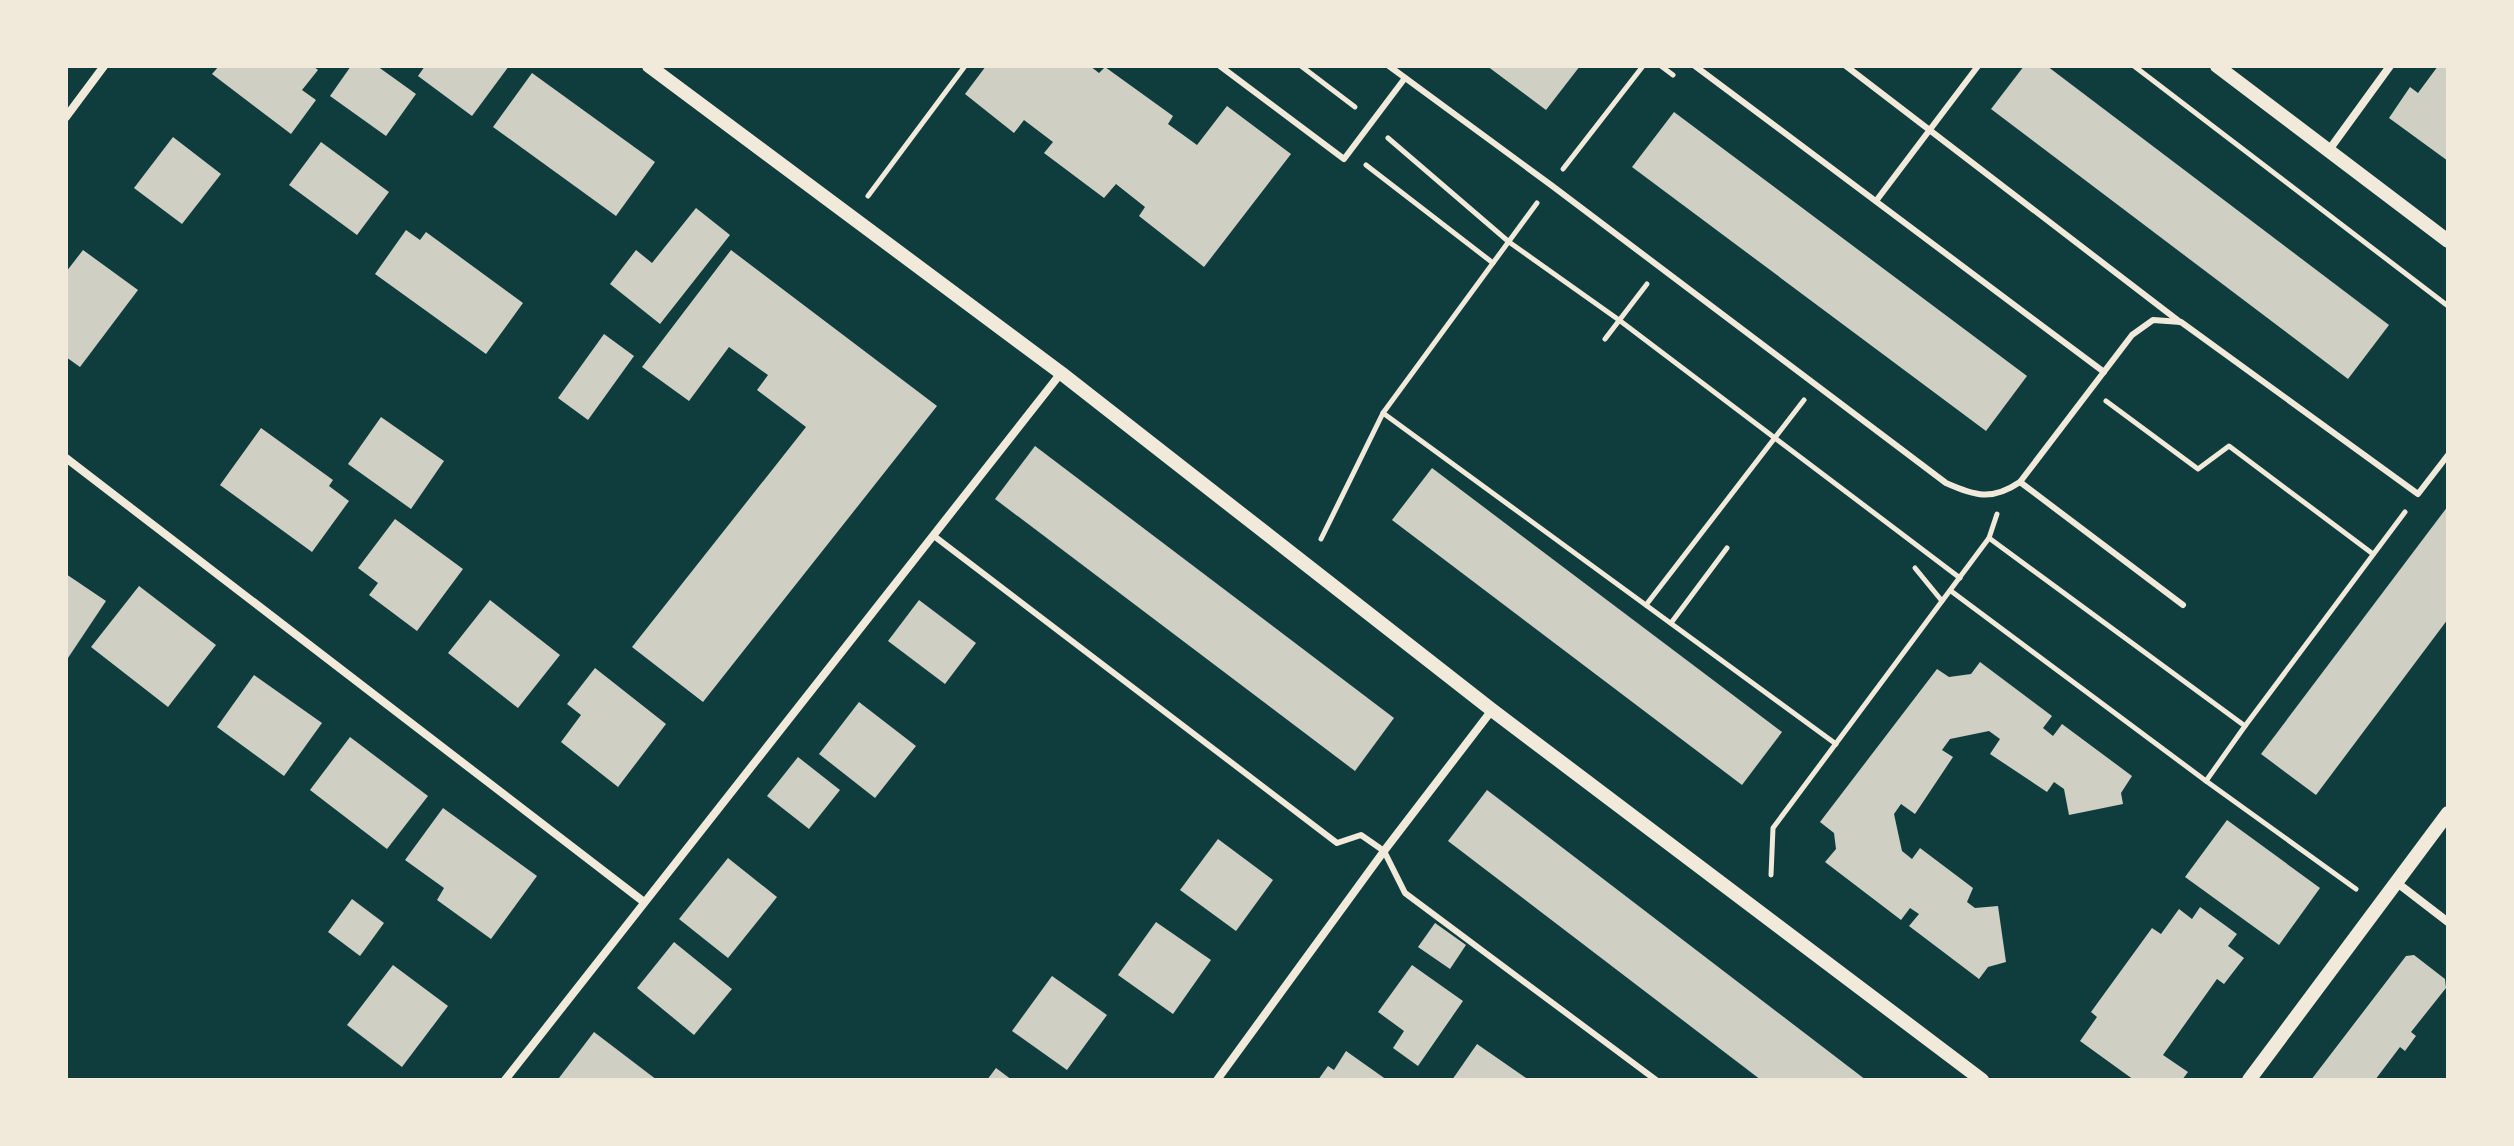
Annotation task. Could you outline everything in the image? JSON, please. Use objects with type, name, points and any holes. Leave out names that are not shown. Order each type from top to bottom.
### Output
[{"type":"street","points":[[66,117],[104,66]]},
{"type":"street","points":[[649,66],[1061,373],[1492,710],[1982,1080]]},
{"type":"street","points":[[2217,66],[2448,241]]},
{"type":"street","points":[[2329,150],[2390,66]]},
{"type":"street","points":[[505,1080],[1061,373]]},
{"type":"street","points":[[66,458],[644,902]]},
{"type":"street","points":[[1217,1080],[1384,851],[1492,710]]},
{"type":"street","points":[[2249,1080],[2448,813]]},
{"type":"street","points":[[2396,882],[2448,922]]},
{"type":"lane","points":[[1220,66],[1344,159],[1405,78]]},
{"type":"lane","points":[[1389,66],[1946,483],[1973,496],[2004,493],[2020,482],[2132,335],[2153,320],[2181,322]]},
{"type":"lane","points":[[1695,66],[2104,372]]},
{"type":"lane","points":[[1846,66],[2181,322],[2418,494],[2448,455]]},
{"type":"lane","points":[[1876,201],[1978,66]]},
{"type":"lane","points":[[2020,482],[2183,605]]},
{"type":"lane","points":[[934,536],[1337,843],[1361,835],[1384,851],[1405,893],[1656,1080]]},
{"type":"path","points":[[868,196],[965,66]]},
{"type":"path","points":[[1301,66],[1362,113],[1370,124],[1509,242],[1619,320],[1960,578]]},
{"type":"path","points":[[1321,539],[1383,413],[1643,66]]},
{"type":"path","points":[[2134,66],[2448,306]]},
{"type":"path","points":[[1349,152],[1493,263]]},
{"type":"path","points":[[1605,339],[1660,267]]},
{"type":"path","points":[[1646,605],[1816,385]]},
{"type":"path","points":[[2091,390],[2198,469],[2229,446],[2373,554]]},
{"type":"path","points":[[1383,413],[1836,744]]},
{"type":"path","points":[[1942,602],[1989,538],[2004,493]]},
{"type":"path","points":[[2206,781],[2418,494]]},
{"type":"path","points":[[1989,538],[2245,726]]},
{"type":"path","points":[[1671,623],[1727,548]]},
{"type":"path","points":[[1915,568],[1942,602]]},
{"type":"path","points":[[1942,602],[1951,591]]},
{"type":"path","points":[[1771,875],[1773,828],[1951,591]]},
{"type":"path","points":[[1951,591],[2356,889]]},
{"type":"building","points":[[219,66],[313,66],[318,70],[302,90],[316,100],[291,134],[212,74]]},
{"type":"building","points":[[351,66],[377,66],[416,94],[386,136],[330,96]]},
{"type":"building","points":[[425,66],[509,66],[472,116],[418,76]]},
{"type":"building","points":[[986,66],[1090,66],[1099,73],[1105,67],[1173,116],[1168,124],[1197,145],[1227,106],[1291,154],[1204,267],[1139,216],[1145,207],[1116,184],[1104,198],[1044,153],[1053,142],[1024,120],[1014,133],[965,94]]},
{"type":"building","points":[[1487,66],[1580,66],[1546,110]]},
{"type":"building","points":[[2024,66],[2047,66],[2389,325],[2348,379],[1991,109]]},
{"type":"building","points":[[2438,66],[2448,66],[2448,161],[2389,118],[2410,87],[2418,93]]},
{"type":"building","points":[[532,73],[655,162],[616,216],[493,127]]},
{"type":"building","points":[[1674,112],[2027,376],[1986,431],[1632,167]]},
{"type":"building","points":[[173,137],[221,174],[182,224],[134,188]]},
{"type":"building","points":[[321,142],[389,192],[357,235],[289,185]]},
{"type":"building","points":[[696,208],[730,235],[660,324],[610,284],[636,250],[652,263]]},
{"type":"building","points":[[406,230],[420,240],[426,232],[523,303],[486,354],[375,274]]},
{"type":"building","points":[[83,250],[138,290],[80,367],[66,357],[66,272]]},
{"type":"building","points":[[731,250],[937,406],[703,702],[632,647],[806,427],[757,390],[768,375],[729,347],[689,401],[642,367]]},
{"type":"building","points":[[604,334],[634,356],[588,420],[558,398]]},
{"type":"building","points":[[381,417],[444,461],[411,509],[348,464]]},
{"type":"building","points":[[261,428],[333,480],[329,486],[349,501],[312,552],[220,485]]},
{"type":"building","points":[[1035,446],[1394,718],[1355,771],[995,499]]},
{"type":"building","points":[[1432,468],[1782,732],[1742,785],[1392,520]]},
{"type":"building","points":[[2448,506],[2448,619],[2316,795],[2261,754]]},
{"type":"building","points":[[395,519],[463,569],[417,631],[369,595],[378,583],[358,568]]},
{"type":"building","points":[[66,574],[106,601],[66,661]]},
{"type":"building","points":[[139,586],[216,645],[168,707],[91,647]]},
{"type":"building","points":[[490,600],[560,655],[518,708],[448,653]]},
{"type":"building","points":[[919,600],[976,643],[945,684],[888,641]]},
{"type":"building","points":[[1980,662],[2052,716],[2043,728],[2053,736],[2062,724],[2132,776],[2121,793],[2123,804],[2069,815],[2064,789],[2054,782],[2047,792],[1990,754],[2000,739],[1989,731],[1950,739],[1942,750],[1953,757],[1915,814],[1901,804],[1894,814],[1902,851],[1912,859],[1920,848],[1973,888],[1967,902],[1975,908],[1998,906],[2006,962],[1988,967],[1979,979],[1909,926],[1919,914],[1910,908],[1901,920],[1825,862],[1836,849],[1834,833],[1820,822],[1937,669],[1949,677],[1971,674]]},
{"type":"building","points":[[595,668],[666,724],[618,787],[561,742],[581,715],[567,704]]},
{"type":"building","points":[[254,675],[322,723],[284,776],[217,727]]},
{"type":"building","points":[[859,702],[916,746],[875,798],[819,754]]},
{"type":"building","points":[[350,737],[428,796],[387,849],[310,790]]},
{"type":"building","points":[[798,757],[840,790],[809,829],[767,796]]},
{"type":"building","points":[[1487,790],[1866,1080],[1761,1080],[1448,841]]},
{"type":"building","points":[[443,808],[537,876],[491,939],[437,900],[444,888],[405,860]]},
{"type":"building","points":[[2227,820],[2320,888],[2279,945],[2185,877]]},
{"type":"building","points":[[1218,839],[1273,880],[1236,931],[1180,890]]},
{"type":"building","points":[[728,858],[777,897],[728,958],[679,919]]},
{"type":"building","points":[[352,899],[384,923],[360,956],[328,932]]},
{"type":"building","points":[[2200,907],[2237,934],[2228,946],[2244,958],[2224,984],[2217,979],[2163,1055],[2188,1072],[2182,1080],[2134,1080],[2080,1041],[2097,1017],[2091,1012],[2152,928],[2161,934],[2179,909],[2192,919]]},
{"type":"building","points":[[1156,922],[1211,960],[1173,1014],[1118,975]]},
{"type":"building","points":[[1435,923],[1466,945],[1450,969],[1418,947]]},
{"type":"building","points":[[674,942],[732,989],[694,1035],[637,988]]},
{"type":"building","points":[[2414,955],[2445,979],[2446,988],[2411,1032],[2416,1036],[2405,1051],[2400,1047],[2375,1080],[2311,1080],[2406,956]]},
{"type":"building","points":[[393,965],[448,1006],[402,1067],[347,1025]]},
{"type":"building","points":[[1412,965],[1463,1001],[1418,1066],[1393,1048],[1404,1031],[1378,1012]]},
{"type":"building","points":[[1052,976],[1107,1015],[1067,1070],[1012,1031]]},
{"type":"building","points":[[594,1032],[657,1080],[559,1078]]},
{"type":"building","points":[[1477,1044],[1529,1080],[1452,1080]]},
{"type":"building","points":[[1346,1051],[1387,1080],[1318,1080],[1328,1066],[1334,1070]]},
{"type":"building","points":[[996,1068],[1012,1080],[987,1080]]}]
